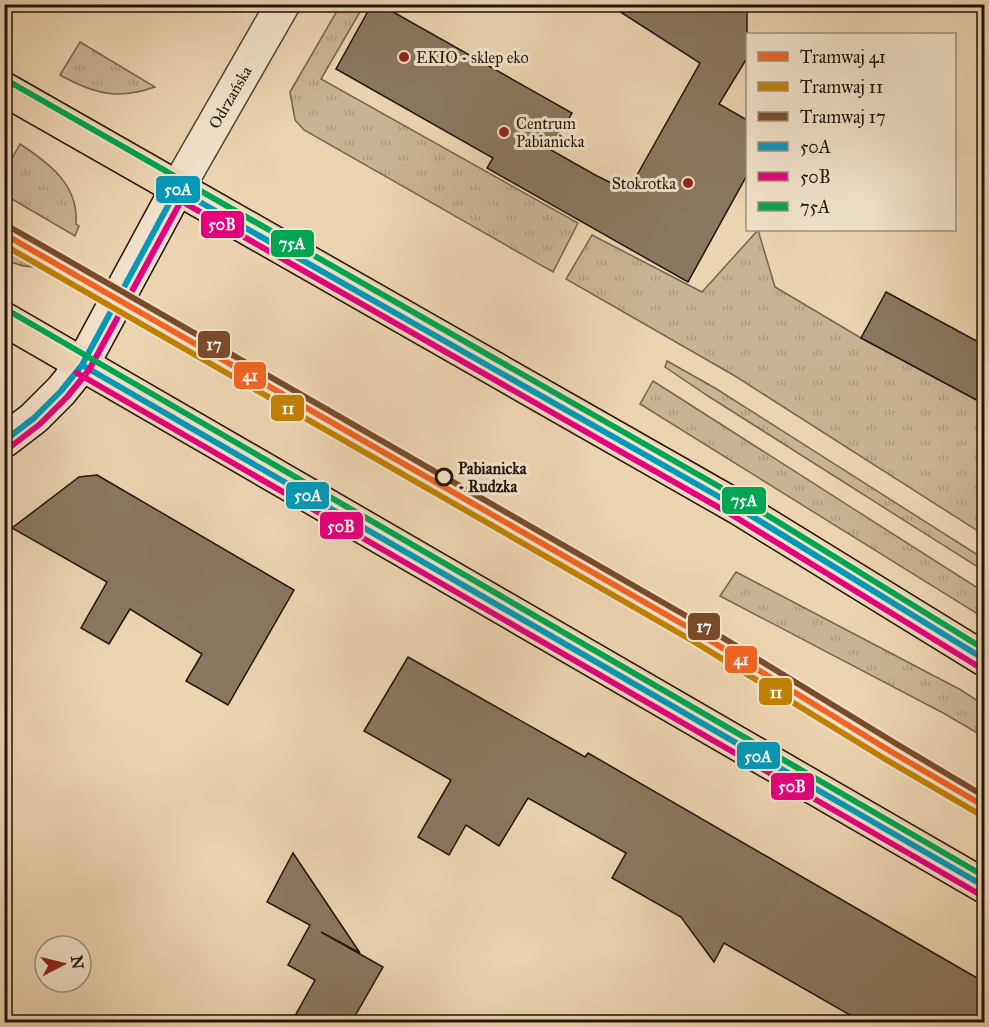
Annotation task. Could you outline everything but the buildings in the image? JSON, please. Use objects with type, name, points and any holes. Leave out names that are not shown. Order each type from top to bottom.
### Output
[{"type":"main road","points":[[4,89],[737,507],[984,659]]},
{"type":"main road","points":[[4,319],[984,886]]},
{"type":"street","name":"Odrzańska","points":[[4,441],[34,418],[61,391],[82,364],[177,189],[283,4]]},
{"type":"green space","points":[[341,4],[364,5],[321,79],[578,223],[553,272],[304,130],[295,120],[290,92]]},
{"type":"green space","points":[[80,42],[155,87],[129,93],[106,93],[84,87],[60,75]]},
{"type":"green space","points":[[20,144],[51,167],[67,187],[73,198],[76,224],[79,226],[75,236],[5,195],[5,171]]},
{"type":"green space","points":[[758,231],[775,287],[861,338],[984,404],[984,535],[735,376],[566,279],[592,235],[702,292]]},
{"type":"green space","points":[[5,242],[45,265],[24,266],[5,259]]},
{"type":"green space","points":[[667,361],[715,388],[984,559],[984,571],[708,396],[665,367]]},
{"type":"green space","points":[[653,381],[984,592],[984,618],[640,404]]},
{"type":"green space","points":[[736,572],[961,690],[984,705],[984,737],[945,714],[720,596]]},
{"type":"tram line","name":"17","points":[[8,226],[702,625],[984,796]]},
{"type":"tram line","name":"41","points":[[4,234],[698,633],[984,806]]},
{"type":"tram line","name":"11","points":[[4,245],[693,641],[979,814]]},
{"type":"transit line","name":"75A","points":[[8,81],[741,499],[984,649]]},
{"type":"transit line","name":"50A","points":[[4,441],[34,418],[61,391],[82,365],[177,189],[737,507],[984,659]]},
{"type":"transit line","name":"50B","points":[[9,448],[40,424],[67,397],[89,370],[181,201],[732,515],[979,667]]},
{"type":"transit line","name":"75A","points":[[9,311],[984,876]]},
{"type":"transit line","name":"50A","points":[[82,365],[984,886]]},
{"type":"transit line","name":"50B","points":[[77,373],[979,894]]},
{"type":"place","name":"EKIO - sklep eko","points":[[404,57]]},
{"type":"place","name":"Centrum Pabianicka","points":[[504,132]]},
{"type":"place","name":"Stokrotka","points":[[688,183]]},
{"type":"place","name":"Pabianicka - Rudzka","points":[[444,477]]}]
